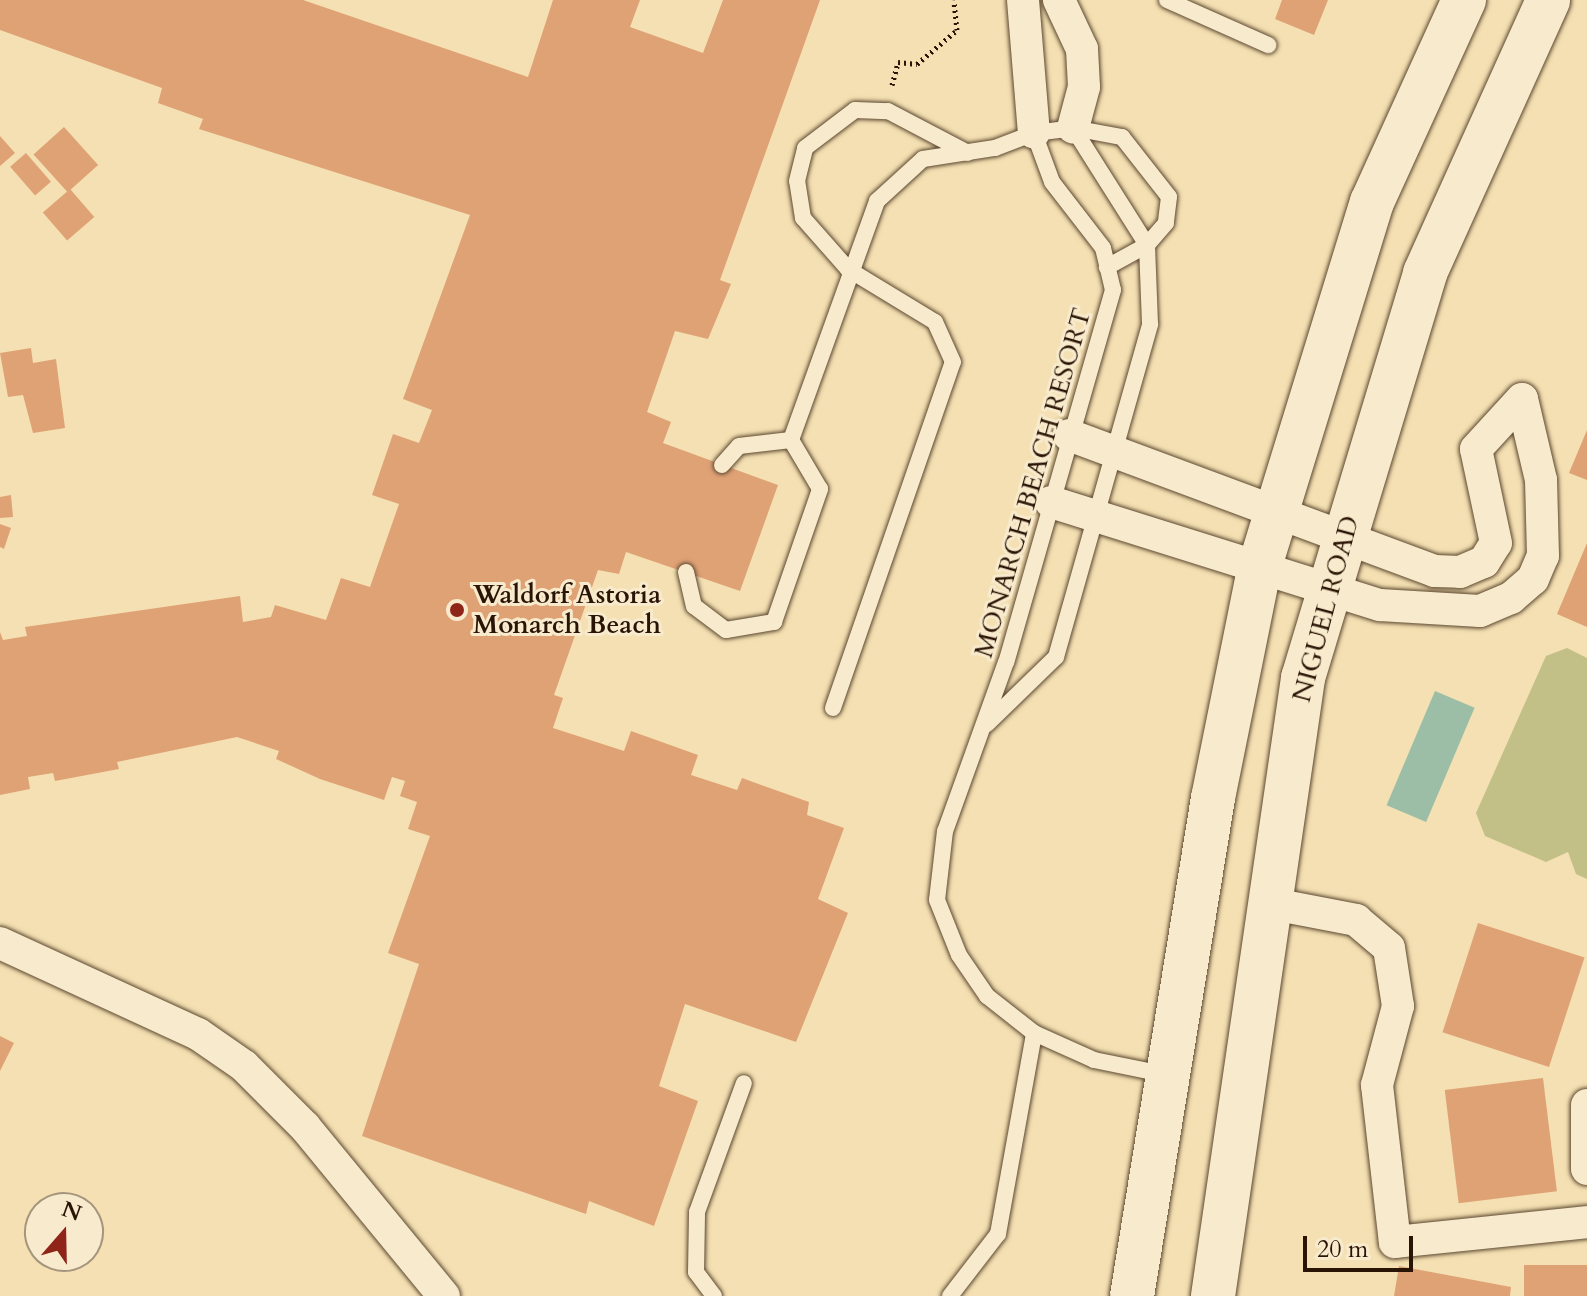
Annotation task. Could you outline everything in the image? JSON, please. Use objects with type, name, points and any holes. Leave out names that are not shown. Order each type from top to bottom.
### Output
[{"type":"main road","points":[[1132,1296],[1168,1075],[1259,569],[1273,514],[1372,202],[1464,0]]},
{"type":"main road","name":"NIGUEL ROAD","points":[[1213,1296],[1273,904],[1303,678],[1425,273],[1548,0]]},
{"type":"street","points":[[1058,0],[1082,49],[1084,87],[1073,128]]},
{"type":"street","points":[[1023,6],[1034,133]]},
{"type":"street","points":[[1051,502],[1092,520],[1328,589],[1442,614],[1480,611],[1533,579],[1547,530],[1522,399],[1476,449],[1496,522],[1496,543],[1484,562],[1435,571],[1273,514],[1069,435]]},
{"type":"street","points":[[1273,904],[1356,920],[1389,948],[1398,1006],[1377,1085],[1395,1242],[1587,1222]]},
{"type":"street","points":[[0,943],[198,1034],[244,1066],[305,1127],[444,1296]]},
{"type":"street","points":[[1587,1105],[1587,1169]]},
{"type":"lane","points":[[1023,6],[1058,0]]},
{"type":"lane","points":[[1167,0],[1268,45]]},
{"type":"lane","points":[[833,708],[953,362],[935,322],[848,269],[803,218],[797,181],[805,148],[855,110],[907,121],[968,153]]},
{"type":"lane","points":[[1073,128],[1147,245]]},
{"type":"lane","points":[[686,572],[694,606],[726,630],[774,622],[820,489],[791,440],[848,269],[877,201],[923,159],[968,153],[1034,133],[1073,128],[1122,137],[1154,170],[1169,197],[1166,223],[1147,245],[1107,267]]},
{"type":"lane","name":"MONARCH BEACH RESORT","points":[[1034,133],[1052,182],[1103,248],[1113,290],[1106,326],[1069,435],[987,724],[945,831],[937,900],[959,955],[987,996],[1034,1033],[1094,1060],[1168,1075]]},
{"type":"lane","name":"MONARCH BEACH RESORT","points":[[987,724],[1056,657],[1109,449],[1150,324],[1147,245]]},
{"type":"lane","points":[[722,465],[739,446],[791,440]]},
{"type":"lane","points":[[950,1296],[998,1234],[1034,1033]]},
{"type":"lane","points":[[714,1296],[696,1272],[697,1212],[744,1083]]},
{"type":"path","points":[[907,121],[891,81],[898,62],[917,64],[943,48],[957,30],[954,0]]},
{"type":"shaded area","points":[[1567,648],[1587,658],[1587,879],[1576,874],[1568,852],[1546,862],[1485,836],[1476,813],[1546,656]]},
{"type":"shaded area","points":[[1435,691],[1475,708],[1426,822],[1387,805]]},
{"type":"building","name":"Waldorf Astoria Monarch Beach","points":[[0,0],[303,0],[528,77],[553,0],[640,0],[630,27],[703,53],[723,0],[820,0],[720,280],[731,284],[708,339],[675,331],[647,412],[671,422],[663,443],[778,485],[740,591],[626,552],[619,574],[598,570],[554,695],[563,698],[553,728],[624,751],[631,731],[698,755],[691,775],[737,790],[742,778],[809,802],[807,815],[844,828],[818,899],[848,913],[796,1042],[685,1004],[659,1086],[698,1101],[654,1226],[589,1201],[586,1214],[362,1136],[419,964],[388,953],[430,836],[408,829],[417,802],[400,796],[405,781],[392,777],[384,800],[320,779],[276,759],[279,751],[237,737],[117,762],[119,769],[55,781],[53,773],[28,777],[30,789],[0,795],[0,632],[3,640],[27,636],[25,627],[240,596],[243,622],[271,617],[275,605],[326,620],[341,578],[370,587],[399,504],[372,495],[393,434],[419,443],[432,410],[403,399],[470,215],[199,129],[203,119],[158,103],[162,88],[0,30]]},
{"type":"building","points":[[1282,0],[1328,0],[1314,35],[1275,19]]},
{"type":"building","points":[[64,127],[98,165],[68,192],[34,154]]},
{"type":"building","points":[[0,136],[15,153],[0,166]]},
{"type":"building","points":[[26,153],[51,182],[35,195],[10,167]]},
{"type":"building","points":[[70,189],[94,217],[67,241],[43,213]]},
{"type":"building","points":[[31,348],[33,363],[56,359],[65,428],[33,433],[23,395],[8,397],[0,353]]},
{"type":"building","points":[[1587,430],[1587,480],[1569,473]]},
{"type":"building","points":[[11,495],[13,517],[0,518],[0,497]]},
{"type":"building","points":[[0,524],[11,528],[4,549],[0,547]]},
{"type":"building","points":[[1587,543],[1587,627],[1557,614]]},
{"type":"building","points":[[1478,923],[1585,958],[1549,1067],[1442,1032]]},
{"type":"building","points":[[0,1036],[14,1043],[0,1071]]},
{"type":"building","points":[[1543,1078],[1557,1191],[1459,1203],[1445,1090]]},
{"type":"building","points":[[1524,1265],[1587,1265],[1587,1296],[1524,1296]]},
{"type":"building","points":[[1399,1266],[1511,1287],[1510,1296],[1394,1296]]},
{"type":"place","name":"Waldorf Astoria Monarch Beach","points":[[457,610]]}]
